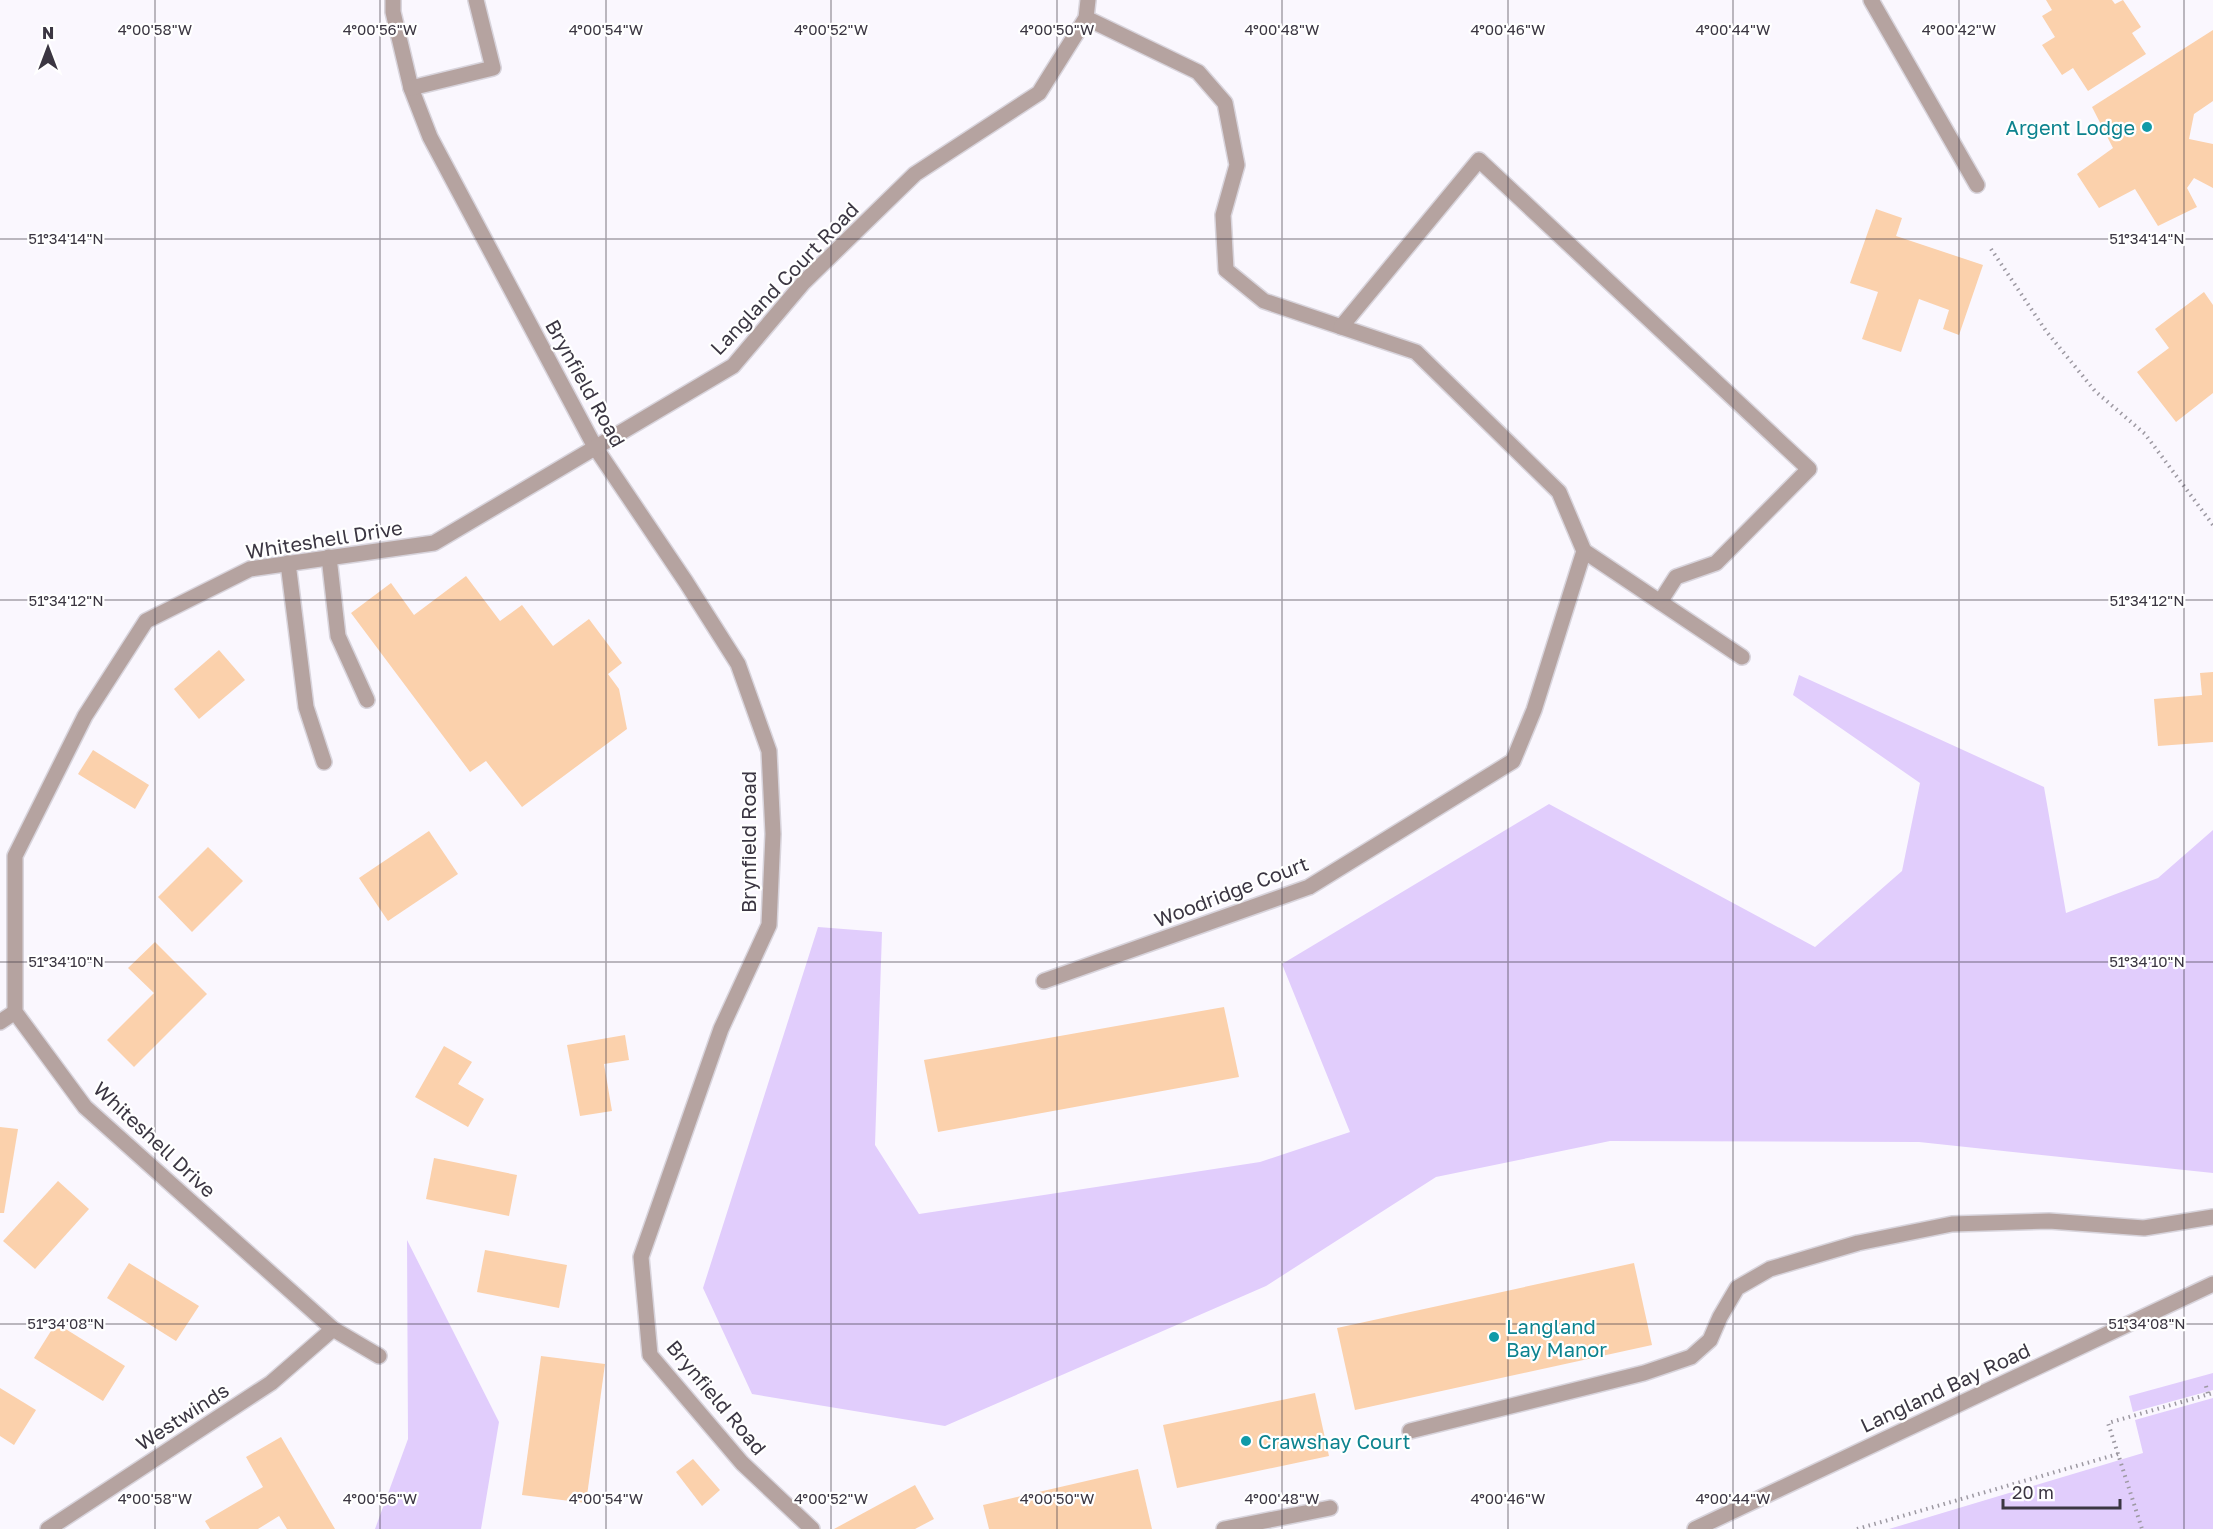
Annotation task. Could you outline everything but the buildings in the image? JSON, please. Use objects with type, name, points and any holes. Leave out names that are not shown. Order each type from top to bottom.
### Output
[{"type":"street","name":"Brynfield Road","points":[[393,0],[393,12],[411,88],[430,137],[595,447],[738,664],[769,752],[773,834],[769,925],[721,1029],[640,1257],[650,1355],[742,1463],[812,1529]]},
{"type":"street","points":[[411,88],[493,68],[476,0]]},
{"type":"street","name":"Langland Court Road","points":[[595,447],[733,366],[804,282],[915,174],[1039,93],[1086,18],[1088,0]]},
{"type":"street","points":[[1871,0],[1977,186]]},
{"type":"street","points":[[1086,18],[1198,72],[1225,104],[1237,165],[1222,215],[1226,270],[1264,301],[1416,352],[1559,492],[1584,551],[1742,657]]},
{"type":"street","points":[[1341,327],[1479,160],[1809,469],[1716,563],[1676,577],[1660,602]]},
{"type":"street","name":"Whiteshell Drive","points":[[379,1356],[333,1329],[85,1107],[15,1012],[15,856],[85,716],[146,621],[250,569],[434,543],[595,447]]},
{"type":"street","name":"Woodridge Court","points":[[1044,981],[1309,887],[1513,761],[1534,710],[1584,551]]},
{"type":"street","points":[[329,557],[338,636],[367,700]]},
{"type":"street","points":[[288,563],[306,707],[324,762]]},
{"type":"street","points":[[0,1022],[15,1012]]},
{"type":"street","points":[[1410,1431],[1644,1373],[1690,1356],[1710,1340],[1737,1288],[1770,1269],[1858,1243],[1952,1224],[2049,1221],[2144,1228],[2213,1217]]},
{"type":"street","name":"Langland Bay Road","points":[[1695,1529],[2213,1284]]},
{"type":"street","name":"Westwinds","points":[[48,1529],[271,1383],[333,1329]]},
{"type":"street","points":[[1224,1529],[1330,1508]]},
{"type":"path","points":[[1991,249],[2046,331],[2095,391],[2145,434],[2213,525]]},
{"type":"path","points":[[2142,1529],[2108,1423],[2210,1394],[2206,1386]]},
{"type":"path","points":[[1857,1529],[2118,1454]]},
{"type":"shaded area","points":[[1799,675],[2044,787],[2066,913],[2158,878],[2213,830],[2213,1173],[1919,1142],[1610,1141],[1436,1177],[1266,1286],[945,1426],[752,1394],[703,1288],[818,927],[882,932],[875,1145],[919,1214],[1260,1162],[1350,1132],[1282,964],[1549,804],[1815,947],[1902,871],[1920,783],[1793,695]]},
{"type":"shaded area","points":[[407,1240],[499,1422],[481,1529],[375,1529],[408,1439]]},
{"type":"shaded area","points":[[2213,1373],[2213,1390],[2133,1412],[2129,1396]]},
{"type":"shaded area","points":[[2213,1398],[2213,1529],[1889,1529],[2143,1453],[2135,1420]]},
{"type":"place","name":"Argent Lodge","points":[[2147,127]]},
{"type":"place","name":"Langland Bay Manor","points":[[1494,1337]]},
{"type":"place","name":"Crawshay Court","points":[[1246,1441]]}]
